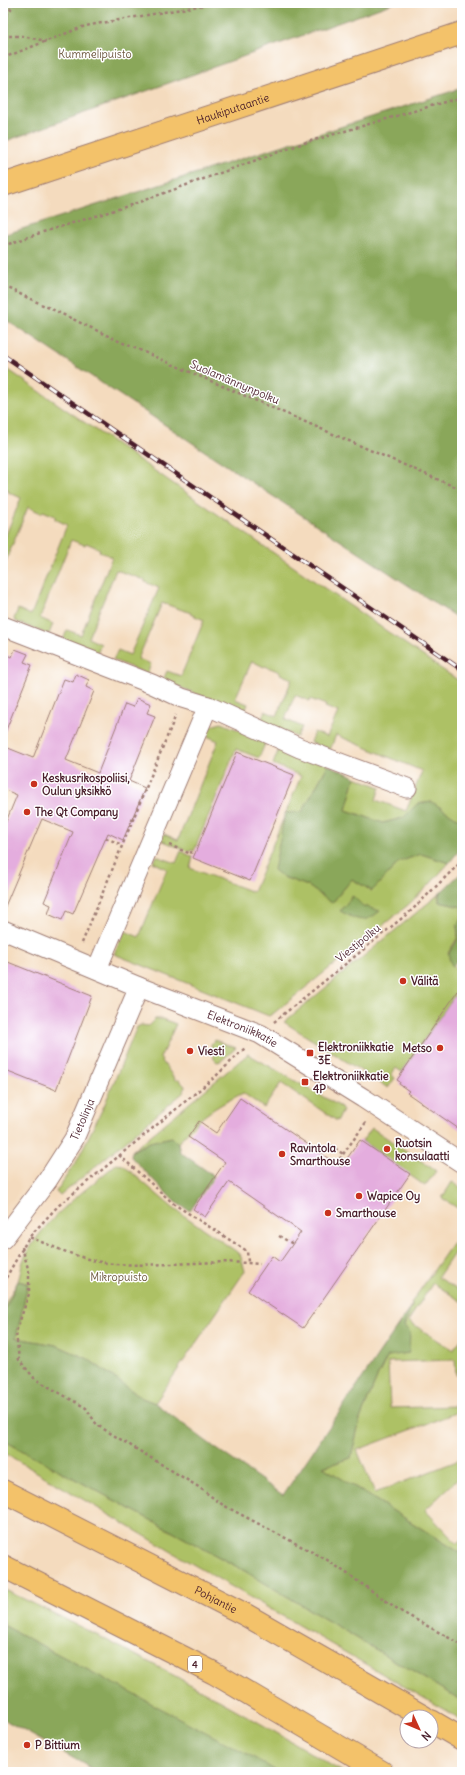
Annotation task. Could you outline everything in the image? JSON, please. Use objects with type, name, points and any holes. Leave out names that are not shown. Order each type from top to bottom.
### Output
[{"type":"main road","name":"Haukiputaantie","points":[[3,185],[462,33]]},
{"type":"main road","points":[[3,1475],[246,1615]]},
{"type":"main road","name":"Pohjantie","points":[[3,1491],[246,1615],[410,1709]]},
{"type":"main road","name":"4","points":[[3,1566],[214,1673],[382,1772]]},
{"type":"main road","points":[[439,1726],[462,1739]]},
{"type":"street","points":[[3,626],[152,684],[182,698],[208,706],[300,748],[407,788]]},
{"type":"street","points":[[97,969],[208,706]]},
{"type":"street","name":"Elektroniikkatie","points":[[3,930],[139,987],[260,1034],[363,1098],[462,1163]]},
{"type":"street","name":"Tietolinja","points":[[6,1234],[47,1181],[74,1139],[139,987]]},
{"type":"path","points":[[3,20],[15,3]]},
{"type":"path","points":[[3,58],[85,26],[215,3]]},
{"type":"path","points":[[3,36],[22,36],[47,41]]},
{"type":"path","points":[[3,246],[128,206],[304,143],[462,97]]},
{"type":"path","name":"Suolamännynpolku","points":[[3,286],[121,342],[462,490]]},
{"type":"path","points":[[80,947],[182,698]]},
{"type":"path","points":[[106,838],[122,845]]},
{"type":"path","points":[[152,838],[191,854],[191,852],[195,854]]},
{"type":"path","name":"Viestipolku","points":[[3,1283],[29,1237],[58,1206],[215,1077],[260,1034],[412,910],[462,861]]},
{"type":"path","points":[[240,1044],[246,1047]]},
{"type":"path","points":[[336,1164],[368,1119],[364,1116]]},
{"type":"path","points":[[330,1145],[343,1154]]},
{"type":"path","points":[[119,1156],[174,1204],[247,1251],[248,1262]]},
{"type":"path","points":[[6,1234],[29,1237],[84,1258],[116,1264],[248,1262],[260,1264]]},
{"type":"path","points":[[279,1236],[292,1244]]},
{"type":"path","points":[[22,1248],[29,1272],[29,1294],[16,1332],[18,1360],[35,1379],[86,1408],[97,1425],[197,1486],[223,1505],[330,1561],[402,1612],[462,1644]]},
{"type":"green space","name":"Kummelipuisto","points":[[3,3],[394,3],[3,142]]},
{"type":"green space","points":[[462,88],[462,621],[3,318],[3,235]]},
{"type":"green space","points":[[3,366],[462,683],[462,819],[460,821],[432,802],[417,804],[403,818],[383,823],[346,810],[355,777],[380,787],[376,800],[406,811],[422,771],[336,735],[330,750],[310,742],[314,732],[327,737],[338,712],[325,707],[326,705],[310,699],[309,701],[295,695],[285,719],[302,727],[297,737],[261,721],[265,711],[277,716],[292,679],[280,674],[280,672],[252,661],[235,699],[248,704],[244,714],[163,680],[167,671],[181,676],[204,620],[190,614],[191,613],[162,603],[138,659],[151,664],[147,674],[113,660],[118,650],[130,655],[159,588],[145,582],[145,580],[116,570],[88,638],[101,644],[97,654],[63,640],[67,630],[81,635],[112,557],[99,551],[100,549],[86,543],[85,545],[71,540],[40,618],[53,624],[49,634],[15,621],[14,619],[18,609],[31,615],[67,525],[55,519],[55,516],[43,511],[41,513],[28,507],[3,568],[3,542],[21,498],[8,492],[9,490],[3,487]]},
{"type":"green space","points":[[221,723],[265,740],[265,744],[259,758],[236,749],[194,851],[191,850],[189,852],[161,840],[164,834],[178,840],[218,741],[205,735],[211,726]]},
{"type":"green space","points":[[280,746],[328,765],[302,812],[283,877],[308,886],[332,903],[352,879],[372,891],[399,862],[421,854],[449,863],[408,905],[269,1016],[114,954],[125,931],[139,937],[167,869],[153,862],[156,856],[176,863],[181,851],[193,857],[190,868],[253,892],[301,776],[273,764]],"holes":[[[352,896],[363,906],[379,912],[341,911]]]},
{"type":"green space","points":[[328,765],[355,777],[346,810],[383,823],[403,818],[417,804],[432,802],[460,820],[462,819],[462,847],[449,863],[421,854],[399,862],[372,891],[352,879],[332,903],[308,886],[283,877],[274,870],[285,813],[302,812]]},
{"type":"green space","points":[[462,872],[462,907],[439,902],[439,894]]},
{"type":"green space","points":[[439,894],[439,902],[462,907],[462,919],[457,926],[458,937],[448,953],[453,967],[462,973],[462,985],[402,1072],[396,1068],[391,1075],[395,1078],[388,1088],[284,1022]]},
{"type":"green space","points":[[353,896],[363,906],[380,911],[365,920],[360,920],[340,911]]},
{"type":"green space","points":[[462,919],[462,953],[453,967],[450,961],[449,953],[457,941],[457,926]]},
{"type":"green space","points":[[155,1019],[162,1019],[176,1024],[160,1058],[176,1081],[178,1079],[185,1086],[184,1092],[60,1196],[56,1192],[77,1160],[104,1106],[137,1027],[141,1025],[148,1026]]},
{"type":"green space","points":[[215,1040],[236,1048],[221,1061],[217,1062],[214,1059],[211,1044]]},
{"type":"green space","points":[[248,1054],[341,1107],[343,1111],[337,1121],[281,1083],[264,1108],[243,1093],[207,1114],[193,1126],[178,1143],[172,1137],[150,1142],[132,1151]]},
{"type":"green space","points":[[372,1128],[436,1171],[425,1186],[362,1141]]},
{"type":"green space","points":[[172,1137],[178,1143],[180,1152],[214,1176],[190,1211],[175,1202],[131,1157],[132,1151],[150,1142]]},
{"type":"green space","name":"Mikropuisto","points":[[116,1164],[123,1165],[173,1208],[240,1254],[245,1271],[155,1403],[142,1398],[88,1359],[56,1345],[16,1338],[28,1283],[18,1281],[24,1258],[34,1241],[44,1229],[67,1205]]},
{"type":"green space","points":[[452,1182],[462,1188],[462,1211],[442,1198]]},
{"type":"green space","points":[[462,1230],[462,1242],[438,1277],[462,1293],[462,1302],[433,1283],[408,1321],[453,1350],[462,1338],[462,1375],[456,1375],[455,1360],[388,1362],[390,1408],[457,1406],[456,1390],[462,1390],[462,1422],[458,1412],[357,1450],[375,1493],[462,1459],[462,1475],[425,1510],[457,1544],[462,1539],[462,1554],[323,1467],[351,1458],[360,1419],[388,1355],[409,1353],[404,1326],[412,1305],[411,1303]]},
{"type":"green space","points":[[18,1281],[3,1314],[6,1301]]},
{"type":"green space","points":[[18,1281],[28,1284],[16,1338],[56,1345],[88,1359],[142,1398],[155,1403],[214,1447],[283,1495],[412,1305],[404,1326],[410,1332],[409,1353],[388,1356],[378,1375],[360,1419],[351,1458],[323,1467],[462,1554],[462,1701],[243,1570],[3,1440],[3,1314]]},
{"type":"green space","points":[[3,1440],[243,1570],[462,1701],[462,1720],[177,1555],[3,1452]]},
{"type":"green space","points":[[3,1589],[90,1631],[175,1676],[301,1747],[342,1772],[278,1772],[3,1625]]},
{"type":"green space","points":[[3,1625],[251,1756],[278,1772],[98,1772],[3,1719],[3,1706],[8,1695],[3,1693]]},
{"type":"building","points":[[15,649],[28,654],[24,662],[32,665],[4,735],[3,654],[12,657]]},
{"type":"building","points":[[76,674],[89,680],[86,687],[94,691],[66,760],[98,773],[125,704],[133,707],[137,698],[151,704],[147,713],[155,716],[129,781],[145,788],[123,840],[108,833],[73,914],[66,911],[62,920],[48,914],[51,905],[44,902],[73,832],[42,819],[3,911],[3,829],[17,795],[3,789],[3,746],[33,758],[64,679],[73,682]]},
{"type":"building","points":[[237,752],[294,775],[250,881],[193,858]]},
{"type":"building","points":[[3,960],[92,996],[56,1090],[3,1069]]},
{"type":"building","name":"Metso","points":[[462,985],[462,1131],[407,1093],[409,1091],[399,1084],[400,1082],[397,1080]]},
{"type":"building","name":"Smarthouse","points":[[240,1098],[341,1167],[360,1140],[410,1174],[303,1328],[248,1291],[272,1256],[280,1262],[301,1232],[229,1182],[205,1217],[193,1209],[225,1162],[188,1137],[199,1121],[216,1133]]},
{"type":"railway","points":[[3,355],[462,670]]},
{"type":"place","name":"Keskusrikospoliisi, Oulun yksikkö","points":[[34,784]]},
{"type":"place","name":"The Qt Company","points":[[27,812]]},
{"type":"place","name":"Välitä","points":[[403,981]]},
{"type":"place","name":"Metso","points":[[440,1048]]},
{"type":"place","name":"Viesti","points":[[190,1051]]},
{"type":"place","name":"Elektroniikkatie 3E","points":[[310,1053]]},
{"type":"place","name":"Elektroniikkatie 4P","points":[[305,1082]]},
{"type":"place","name":"Ruotsin konsulaatti","points":[[387,1149]]},
{"type":"place","name":"Ravintola Smarthouse","points":[[282,1154]]},
{"type":"place","name":"Wapice Oy","points":[[359,1196]]},
{"type":"place","name":"Smarthouse","points":[[328,1213]]},
{"type":"place","name":"P Bittium","points":[[27,1745]]}]
